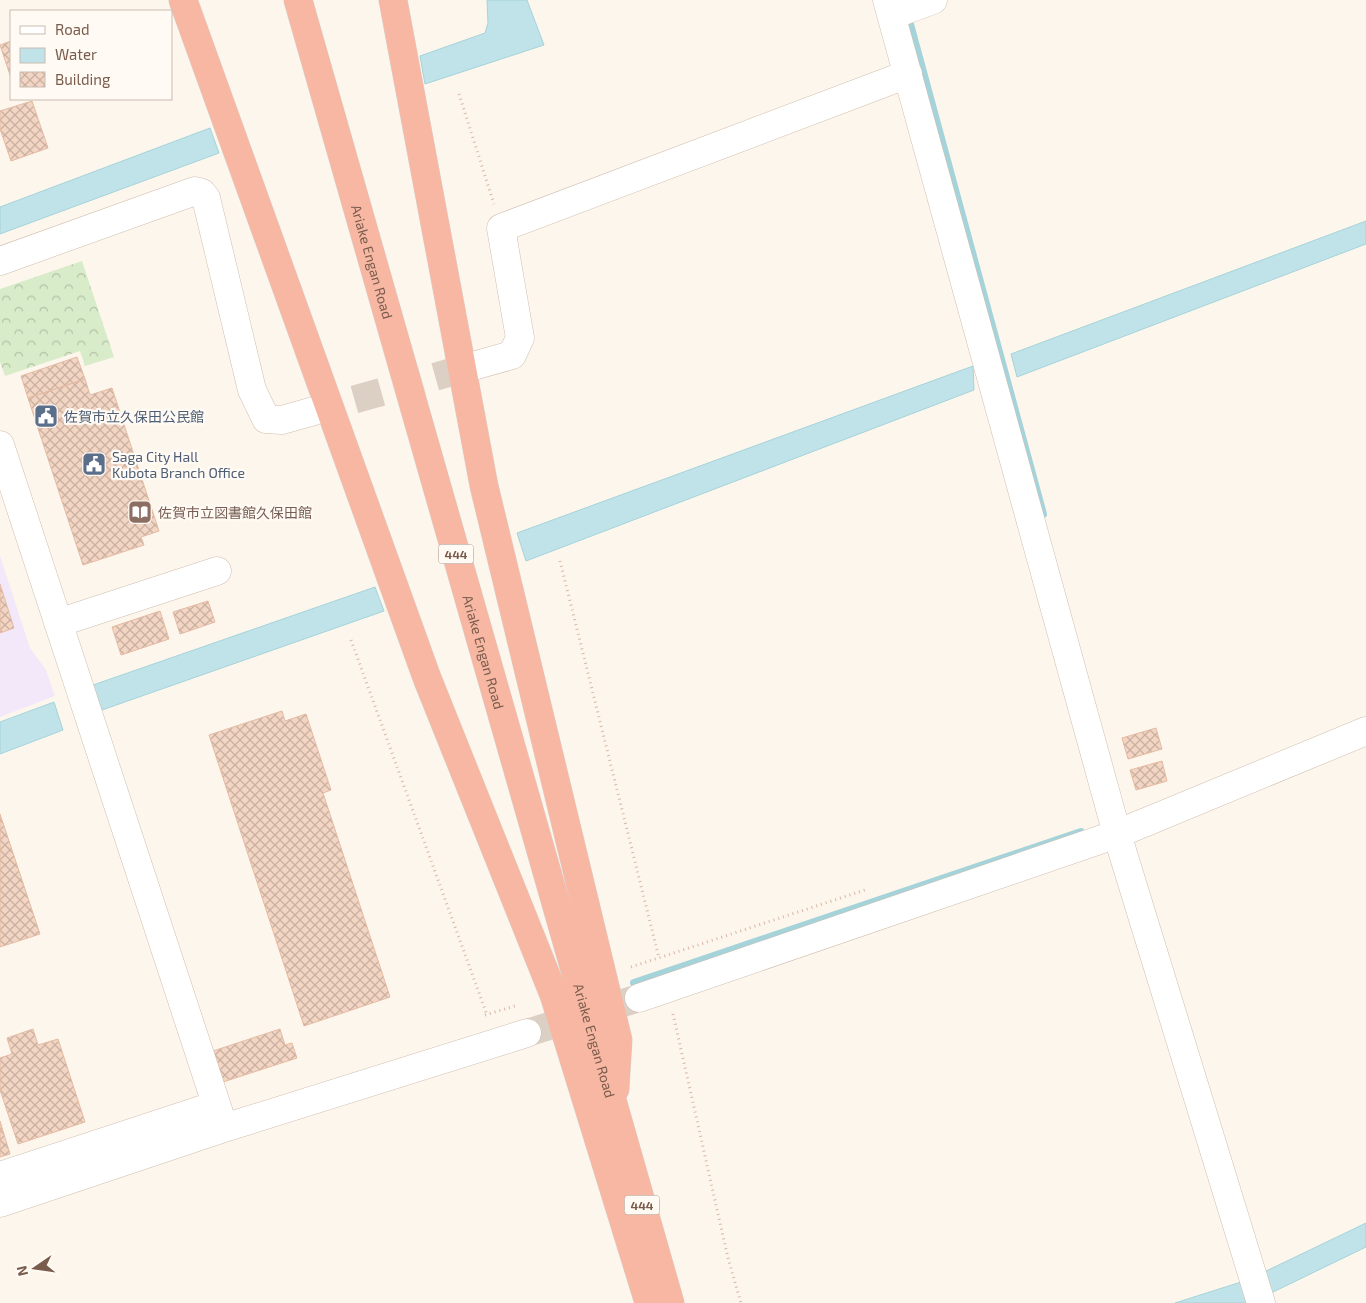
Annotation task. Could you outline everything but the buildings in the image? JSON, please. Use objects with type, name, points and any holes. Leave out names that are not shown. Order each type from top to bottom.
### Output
[{"type":"highway","points":[[183,0],[427,678],[554,995],[649,1303]]},
{"type":"highway","name":"Ariake Engan Road","points":[[298,0],[670,1303]]},
{"type":"highway","points":[[393,0],[484,486],[618,1040],[614,1108]]},
{"type":"street","points":[[933,0],[889,8],[1117,834],[1261,1303]]},
{"type":"street","points":[[473,366],[512,355],[520,338],[501,228],[908,74]]},
{"type":"street","points":[[0,262],[195,191],[202,192],[206,198],[252,390],[266,419],[282,420],[314,411]]},
{"type":"street","points":[[0,445],[220,1116]]},
{"type":"street","points":[[58,623],[217,571]]},
{"type":"street","points":[[639,998],[1117,834],[1366,731]]},
{"type":"street","points":[[0,1176],[527,1033]]},
{"type":"street","points":[[0,1203],[220,1116]]},
{"type":"path","points":[[459,94],[501,228]]},
{"type":"path","points":[[560,561],[660,958]]},
{"type":"path","points":[[351,640],[486,1015]]},
{"type":"path","points":[[668,989],[728,1258],[741,1303]]},
{"type":"shaded area","points":[[0,556],[30,648],[46,670],[55,696],[0,717]]},
{"type":"green space","points":[[82,261],[114,357],[85,366],[80,351],[5,376],[0,362],[0,289]]},
{"type":"water","points":[[487,0],[527,0],[544,45],[425,84],[420,56],[485,33],[488,23]]},
{"type":"water","points":[[210,128],[219,153],[0,234],[0,207]]},
{"type":"water","points":[[1366,221],[1366,244],[1017,377],[1011,354]]},
{"type":"water","points":[[973,366],[974,390],[526,561],[517,533]]},
{"type":"water","points":[[375,587],[384,611],[102,710],[93,685]]},
{"type":"water","points":[[54,702],[63,730],[0,754],[0,722]]},
{"type":"water","points":[[1366,1223],[1366,1247],[1269,1294],[1262,1273]]},
{"type":"water","points":[[1241,1282],[1247,1303],[1175,1303]]},
{"type":"waterway","points":[[910,24],[1043,514]]},
{"type":"waterway","points":[[634,983],[1081,832]]},
{"type":"tunnel","points":[[314,411],[473,366]]},
{"type":"tunnel","points":[[527,1033],[639,998]]},
{"type":"place","name":"佐賀市立久保田公民館","points":[[46,416]]},
{"type":"place","name":"Saga City Hall Kubota Branch Office","points":[[94,464]]},
{"type":"place","name":"佐賀市立図書館久保田館","points":[[140,512]]}]
